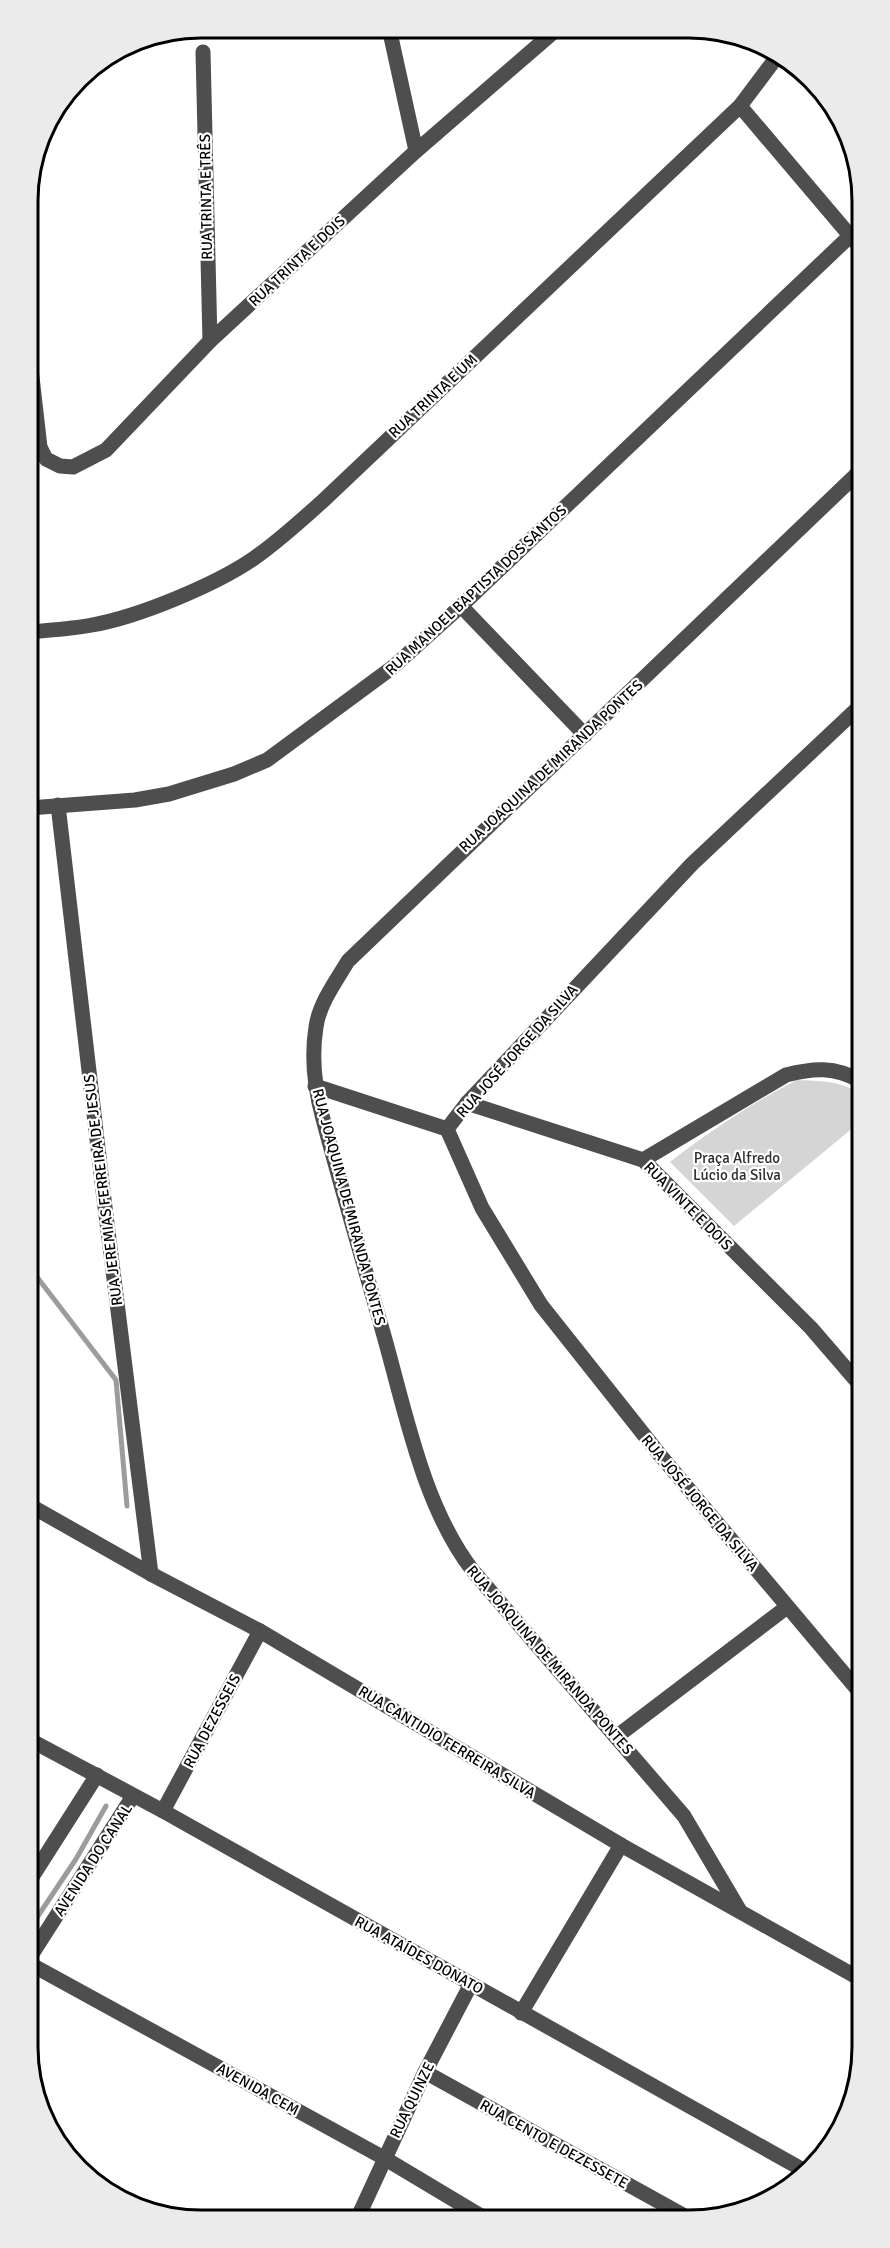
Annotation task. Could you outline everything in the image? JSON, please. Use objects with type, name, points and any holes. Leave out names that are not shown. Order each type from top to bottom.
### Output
[{"type":"street","points":[[391,37],[416,151]]},
{"type":"street","name":"RUA TRINTA E DOIS","points":[[38,430],[40,447],[46,459],[60,466],[73,467],[106,450],[210,341],[416,151],[547,37]]},
{"type":"street","name":"RUA TRINTA E TRÊS","points":[[203,52],[210,341]]},
{"type":"street","name":"RUA TRINTA E UM","points":[[38,631],[93,625],[123,617],[198,589],[252,560],[283,536],[327,498],[740,106],[774,61]]},
{"type":"street","points":[[740,106],[852,238]]},
{"type":"street","name":"RUA MANOEL BAPTISTA DOS SANTOS","points":[[38,807],[135,800],[169,794],[234,774],[267,760],[393,667],[852,242]]},
{"type":"street","name":"RUA JOAQUINA DE MIRANDA PONTES","points":[[740,1911],[684,1816],[473,1571],[458,1551],[438,1514],[407,1419],[315,1086],[316,1026],[333,986],[348,961],[852,479]]},
{"type":"street","points":[[461,606],[585,735]]},
{"type":"street","name":"RUA JOSÉ JORGE DA SILVA","points":[[852,714],[692,864],[466,1103],[447,1129],[482,1208],[541,1305],[660,1455],[852,1683]]},
{"type":"street","name":"RUA JEREMIAS FERREIRA DE JESUS","points":[[58,805],[104,1203],[151,1574]]},
{"type":"street","points":[[643,1160],[786,1075],[811,1069],[832,1070],[852,1076]]},
{"type":"street","points":[[315,1086],[447,1129]]},
{"type":"street","name":"RUA VINTE E DOIS","points":[[466,1103],[643,1160],[811,1328],[852,1376]]},
{"type":"street","name":"RUA CANTIDIO FERREIRA SILVA","points":[[38,1510],[151,1574],[260,1631],[621,1845],[852,1974]]},
{"type":"street","points":[[616,1737],[787,1607]]},
{"type":"street","name":"RUA DEZESSEIS","points":[[163,1811],[260,1631]]},
{"type":"street","name":"RUA ATAÍDES DONATO","points":[[38,1744],[163,1811],[799,2168]]},
{"type":"street","points":[[38,1867],[97,1775]]},
{"type":"street","name":"AVENIDA DO CANAL","points":[[38,1945],[134,1796]]},
{"type":"street","points":[[521,2013],[621,1845]]},
{"type":"street","name":"AVENIDA CEM","points":[[38,1968],[384,2158],[471,2210]]},
{"type":"street","name":"RUA QUINZE","points":[[361,2210],[425,2072],[471,1984]]},
{"type":"street","name":"RUA CENTO E DEZESSETE","points":[[425,2072],[674,2210]]},
{"type":"green space","name":"Praça Alfredo Lúcio da Silva","points":[[797,1080],[830,1082],[846,1086],[852,1089],[852,1129],[734,1226],[670,1162],[700,1139]]},
{"type":"waterway","points":[[38,1278],[116,1380],[127,1506]]},
{"type":"waterway","points":[[38,1916],[76,1859],[106,1806]]}]
